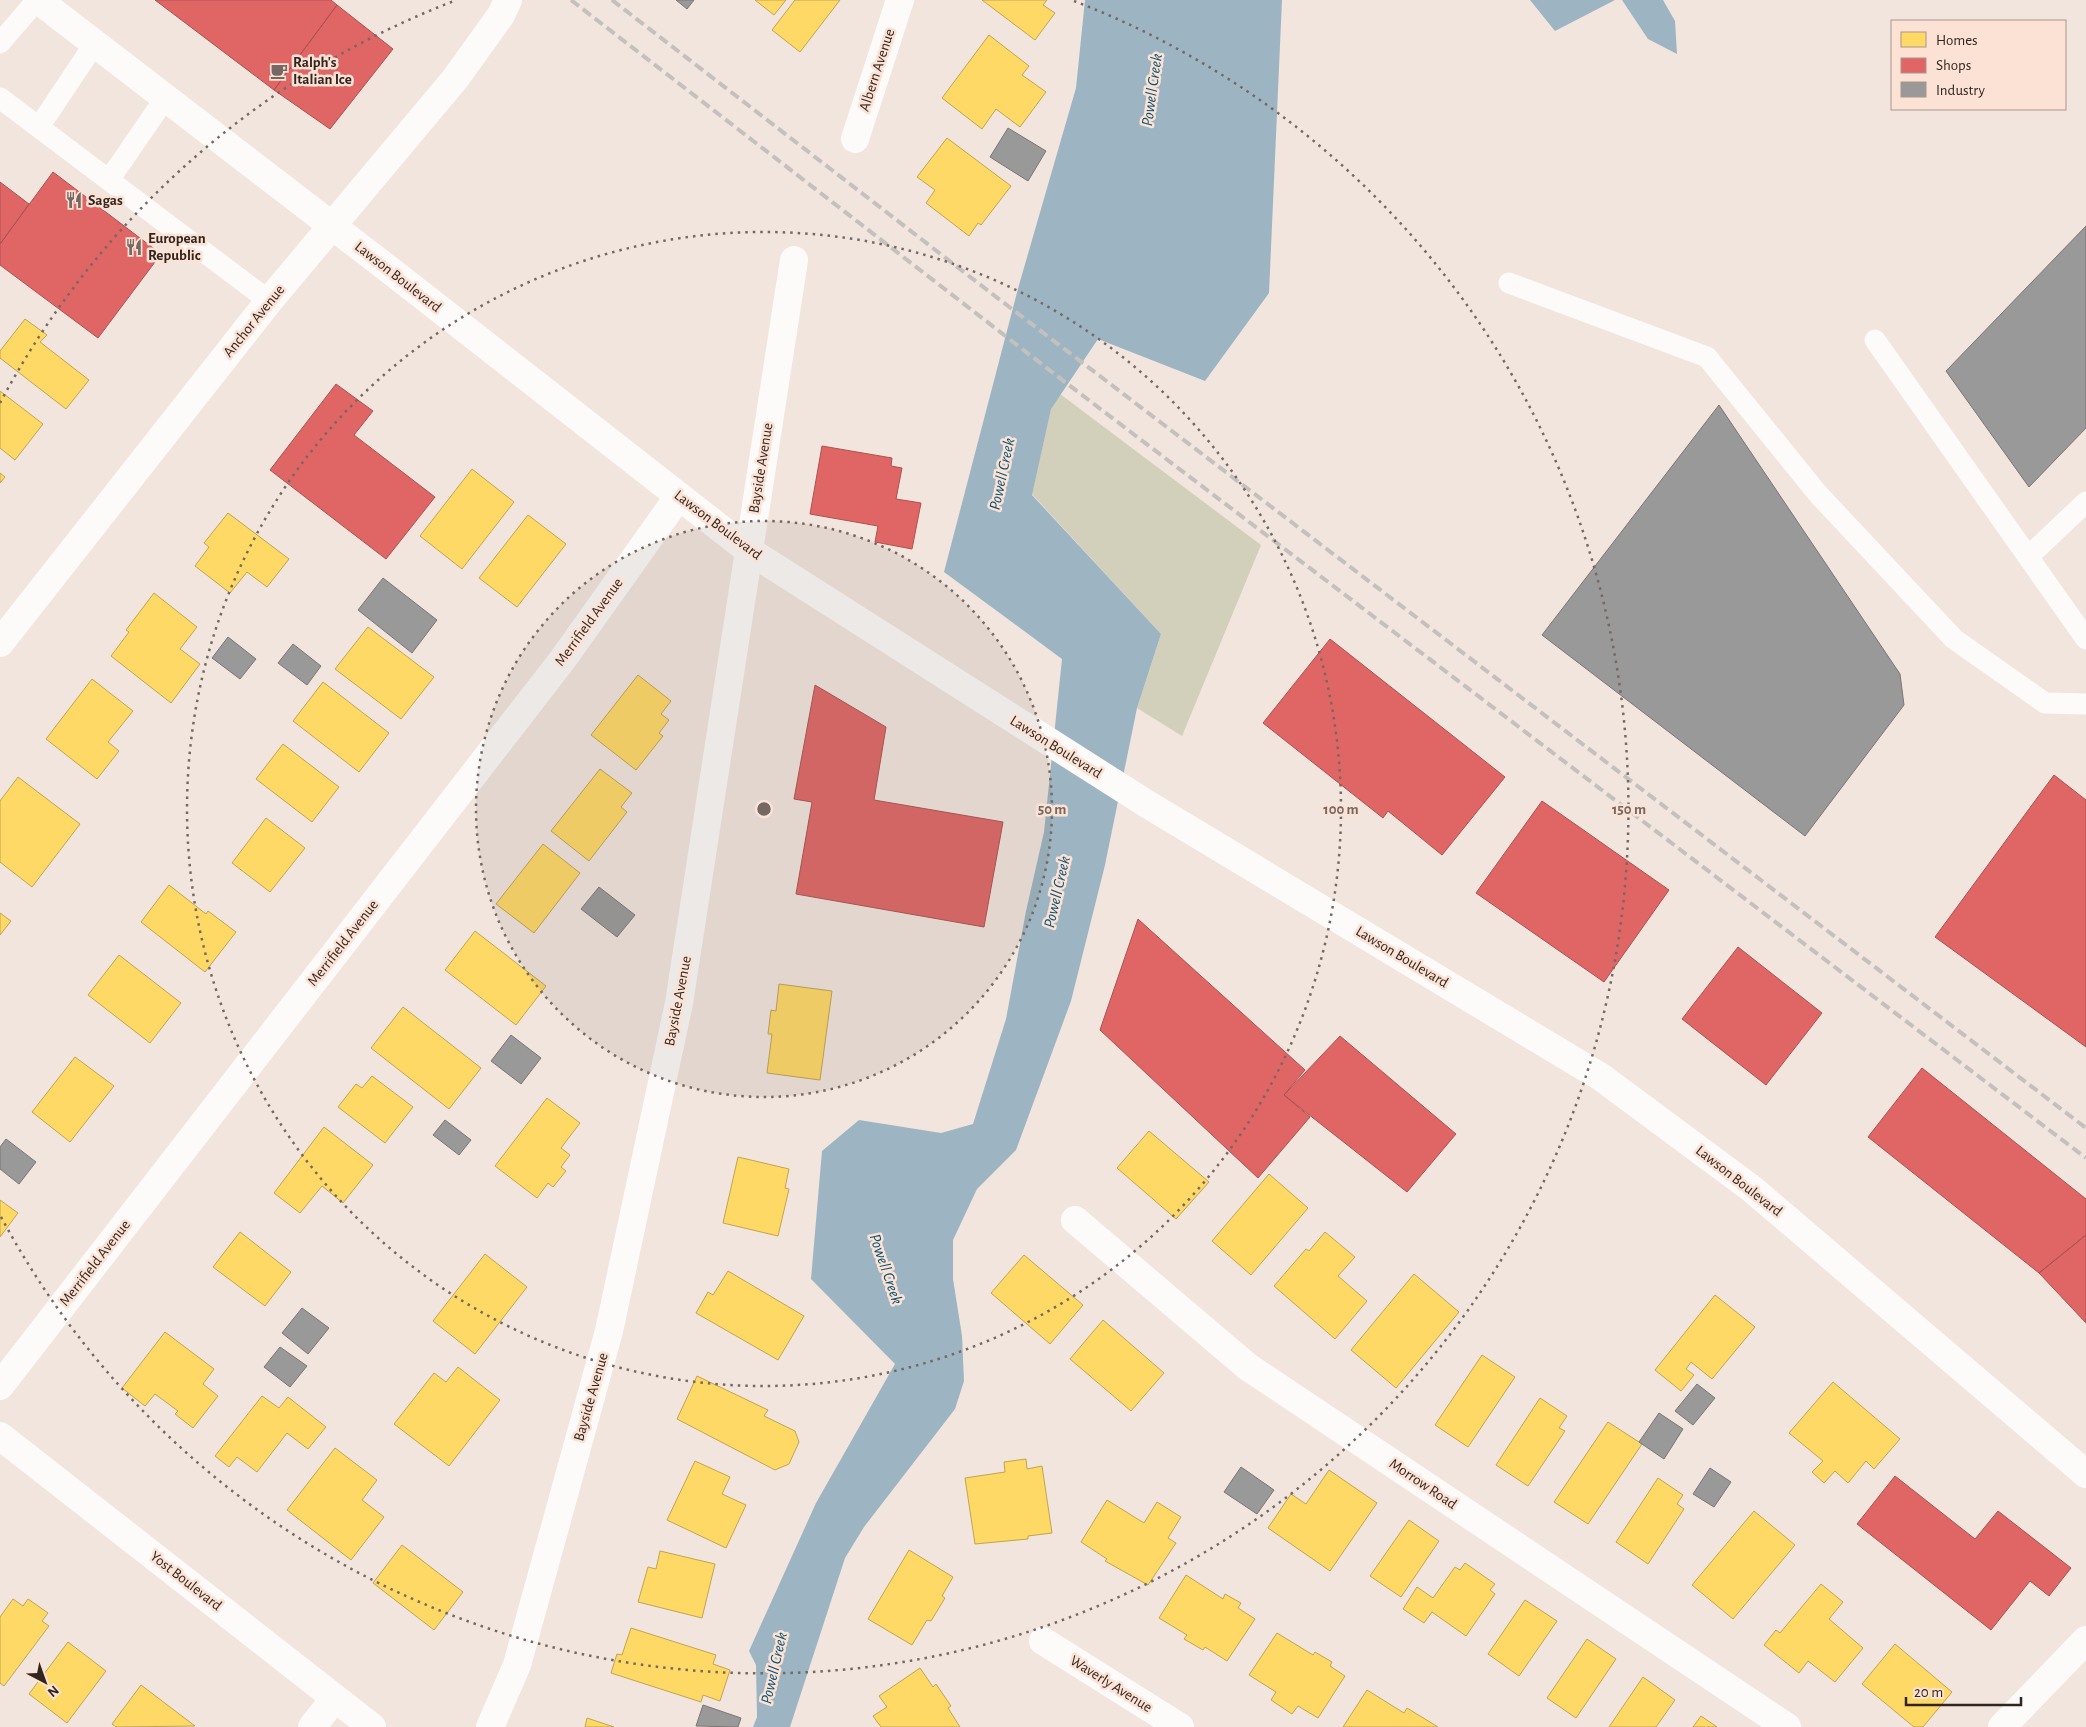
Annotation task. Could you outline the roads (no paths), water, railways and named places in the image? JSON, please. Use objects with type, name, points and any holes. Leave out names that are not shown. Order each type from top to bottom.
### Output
[{"type":"street","name":"Lawson Boulevard","points":[[37,0],[332,226],[748,550],[996,710],[1147,804],[1601,1077],[1752,1189],[2086,1474]]},
{"type":"street","name":"Anchor Avenue","points":[[0,643],[269,301],[455,78],[501,15],[508,0]]},
{"type":"street","name":"Albern Avenue","points":[[855,139],[900,0]]},
{"type":"street","name":"Bayside Avenue","points":[[490,1727],[517,1665],[612,1322],[679,1003],[723,731],[748,550],[794,260]]},
{"type":"street","name":"Merrifield Avenue","points":[[0,1386],[563,659],[679,496]]},
{"type":"street","name":"Morrow Road","points":[[1075,1220],[1248,1367],[1787,1727]]},
{"type":"street","name":"Yost Boulevard","points":[[0,1436],[372,1727]]},
{"type":"street","points":[[2002,1727],[2086,1640]]},
{"type":"street","name":"Waverly Avenue","points":[[1043,1641],[1180,1727]]},
{"type":"street","points":[[312,1727],[335,1698]]},
{"type":"lane","points":[[0,43],[37,0]]},
{"type":"lane","points":[[39,127],[95,43]]},
{"type":"lane","points":[[0,98],[269,301]]},
{"type":"lane","points":[[109,180],[166,98]]},
{"type":"lane","points":[[1509,283],[1707,357],[1818,494],[1954,639],[2045,703],[2086,704]]},
{"type":"lane","points":[[1875,340],[2086,639]]},
{"type":"lane","points":[[2028,557],[2086,502]]},
{"type":"water","name":"Powell Creek","points":[[1085,0],[1282,0],[1269,293],[1205,381],[1098,339],[1051,409],[1032,495],[1161,634],[1137,708],[1105,865],[1071,1001],[1016,1150],[977,1189],[953,1240],[953,1279],[962,1336],[964,1381],[955,1409],[864,1527],[845,1558],[790,1727],[753,1727],[757,1717],[756,1665],[749,1651],[816,1503],[895,1364],[811,1279],[822,1151],[859,1120],[941,1133],[973,1124],[1006,1019],[1026,911],[1044,832],[1062,659],[944,572],[1019,285],[1076,88]]},
{"type":"water","points":[[1530,0],[1615,0],[1555,31]]},
{"type":"water","points":[[1622,0],[1663,0],[1675,21],[1677,54],[1648,39]]},
{"type":"railway","points":[[571,0],[1061,379],[2086,1158]]},
{"type":"railway","points":[[612,0],[991,293],[2086,1128]]},
{"type":"place","name":"Ralph's Italian Ice","points":[[279,71]]},
{"type":"place","name":"Sagas","points":[[74,200]]},
{"type":"place","name":"European Republic","points":[[134,247]]}]
